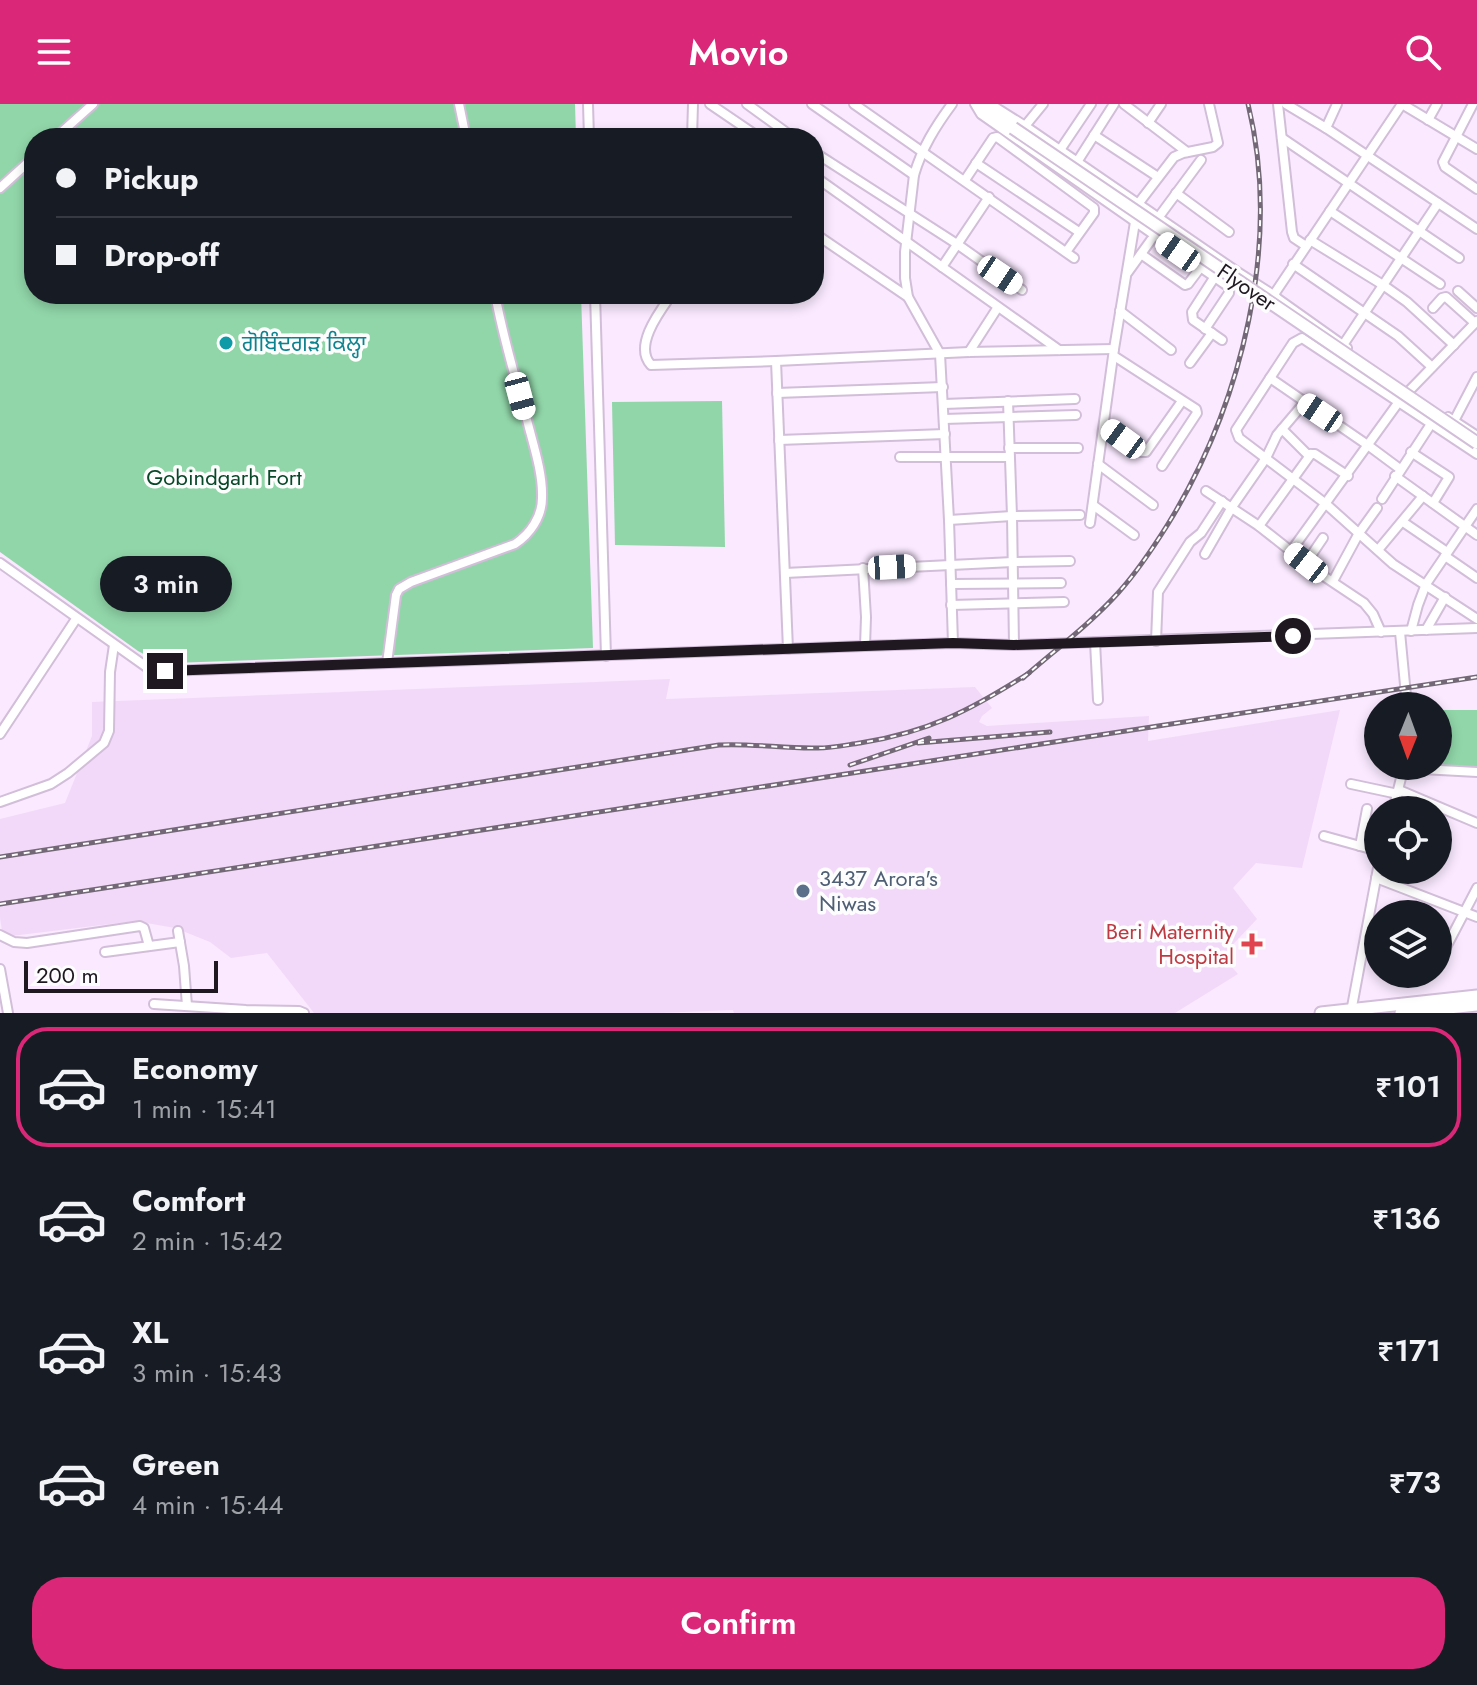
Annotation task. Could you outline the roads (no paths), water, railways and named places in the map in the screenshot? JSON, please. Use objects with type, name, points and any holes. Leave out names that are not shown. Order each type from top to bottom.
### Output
[{"type":"main road","name":"Flyover","points":[[977,104],[1019,127],[1477,443]]},
{"type":"main road","points":[[1321,1013],[1477,996]]},
{"type":"main road","points":[[1401,1013],[1477,1005]]},
{"type":"street","points":[[66,128],[93,104]]},
{"type":"street","points":[[459,104],[464,128]]},
{"type":"street","points":[[588,104],[589,128]]},
{"type":"street","points":[[692,128],[693,104]]},
{"type":"street","points":[[710,104],[745,128]]},
{"type":"street","points":[[747,104],[778,128]]},
{"type":"street","points":[[812,104],[914,175]]},
{"type":"street","points":[[854,104],[1070,255],[1079,232],[1094,213],[1094,208],[997,137],[993,138],[965,180]]},
{"type":"street","points":[[951,104],[922,151],[914,175],[904,265],[908,297],[940,354],[953,643]]},
{"type":"street","points":[[977,104],[981,114],[1229,287],[1230,291],[1190,363]]},
{"type":"street","points":[[990,104],[1004,107],[1019,127],[1060,150],[1477,436]]},
{"type":"street","points":[[1019,127],[1043,104]]},
{"type":"street","points":[[1060,150],[1091,104]]},
{"type":"street","points":[[1077,162],[1114,104]]},
{"type":"street","points":[[1124,104],[1187,152]]},
{"type":"street","points":[[1148,123],[1161,104]]},
{"type":"street","points":[[1090,523],[1138,204],[1174,157],[1218,143],[1209,104]]},
{"type":"street","points":[[1278,104],[1294,238],[1383,285],[1407,302],[1454,345]]},
{"type":"street","points":[[1326,128],[1337,104]]},
{"type":"street","points":[[1275,296],[1293,264],[1402,104],[1477,149]]},
{"type":"street","points":[[1428,120],[1437,104]]},
{"type":"street","points":[[1473,104],[1443,165],[1477,189]]},
{"type":"street","points":[[1292,105],[1477,229]]},
{"type":"street","points":[[1094,135],[1158,177]]},
{"type":"street","points":[[1282,138],[1459,258]]},
{"type":"street","points":[[824,159],[957,244],[1022,290]]},
{"type":"street","points":[[1158,218],[1201,160]]},
{"type":"street","points":[[976,163],[1079,232]]},
{"type":"street","points":[[0,188],[24,166]]},
{"type":"street","points":[[824,183],[1059,350]]},
{"type":"street","points":[[1176,193],[1229,232]]},
{"type":"street","points":[[942,267],[989,197]]},
{"type":"street","points":[[1343,345],[1438,203]]},
{"type":"street","points":[[1330,211],[1440,284]]},
{"type":"street","points":[[824,240],[908,297]]},
{"type":"street","points":[[1125,276],[1151,240]]},
{"type":"street","points":[[1141,254],[1185,285],[1200,268]]},
{"type":"street","points":[[1293,264],[1398,336],[1432,367]]},
{"type":"street","points":[[1214,278],[1191,314],[1193,320],[1222,340]]},
{"type":"street","points":[[1458,291],[1477,308]]},
{"type":"street","points":[[1409,391],[1476,322],[1446,297],[1433,308]]},
{"type":"street","points":[[387,663],[393,603],[399,589],[515,544],[529,533],[540,511],[541,478],[497,304]]},
{"type":"street","points":[[595,304],[606,656]]},
{"type":"street","points":[[666,304],[649,330],[646,359],[651,365],[969,352],[1059,350],[1114,353],[1197,413],[1162,466]]},
{"type":"street","points":[[969,352],[998,307]]},
{"type":"street","points":[[1120,311],[1171,350]]},
{"type":"street","points":[[1305,339],[1317,327]]},
{"type":"street","points":[[1475,613],[1398,567],[1326,504],[1239,438],[1236,432],[1299,338],[1305,339],[1477,454]]},
{"type":"street","points":[[776,361],[788,649]]},
{"type":"street","points":[[1454,421],[1477,377]]},
{"type":"street","points":[[1270,378],[1369,446],[1423,496],[1477,535]]},
{"type":"street","points":[[777,393],[943,387]]},
{"type":"street","points":[[944,404],[1075,399]]},
{"type":"street","points":[[1008,401],[1014,645]]},
{"type":"street","points":[[1105,425],[1141,452],[1146,452],[1182,401]]},
{"type":"street","points":[[1205,554],[1232,507],[1266,458],[1277,435],[1305,402]]},
{"type":"street","points":[[1291,551],[1398,403]]},
{"type":"street","points":[[944,419],[1076,415]]},
{"type":"street","points":[[1382,499],[1431,424]]},
{"type":"street","points":[[1282,429],[1307,454],[1317,455],[1348,476]]},
{"type":"street","points":[[779,440],[945,434]]},
{"type":"street","points":[[900,457],[1078,448]]},
{"type":"street","points":[[1411,452],[1449,477],[1433,503]]},
{"type":"street","points":[[1259,526],[1311,454]]},
{"type":"street","points":[[1098,464],[1153,505]]},
{"type":"street","points":[[1206,491],[1259,526],[1369,608],[1381,632]]},
{"type":"street","points":[[1378,550],[1423,496]]},
{"type":"street","points":[[1156,641],[1158,592],[1190,542],[1201,533],[1222,501]]},
{"type":"street","points":[[1093,505],[1134,535]]},
{"type":"street","points":[[1333,581],[1359,533],[1377,508]]},
{"type":"street","points":[[1411,631],[1426,584],[1477,509]]},
{"type":"street","points":[[949,520],[1080,515]]},
{"type":"street","points":[[1403,522],[1477,578]]},
{"type":"street","points":[[1306,563],[1323,538]]},
{"type":"street","points":[[785,573],[1070,561]]},
{"type":"street","points":[[0,563],[148,668],[165,671],[953,643],[1014,645],[1156,641],[1477,628]]},
{"type":"street","points":[[863,568],[865,646]]},
{"type":"street","points":[[951,584],[1061,583]]},
{"type":"street","points":[[1426,630],[1445,597]]},
{"type":"street","points":[[951,605],[1064,602]]},
{"type":"street","points":[[0,734],[76,619]]},
{"type":"street","points":[[1400,632],[1406,692]]},
{"type":"street","points":[[1095,642],[1098,700]]},
{"type":"street","points":[[0,802],[51,784],[104,743],[109,731],[109,686],[114,645]]},
{"type":"street","points":[[1452,770],[1477,772]]},
{"type":"street","points":[[1397,796],[1401,780]]},
{"type":"street","points":[[1351,784],[1398,792],[1477,823]]},
{"type":"street","points":[[1360,846],[1364,825]]},
{"type":"street","points":[[1324,836],[1364,847]]},
{"type":"street","points":[[1351,1011],[1375,884]]},
{"type":"street","points":[[1392,884],[1477,917]]},
{"type":"street","points":[[1452,936],[1477,888]]},
{"type":"street","points":[[0,935],[14,942],[27,943],[140,926],[144,928],[149,946]]},
{"type":"street","points":[[178,931],[187,1006]]},
{"type":"street","points":[[105,952],[180,942]]},
{"type":"street","points":[[0,969],[8,1013]]},
{"type":"street","points":[[154,1004],[304,1013]]},
{"type":"railway","points":[[1023,678],[1096,615],[1132,577],[1168,524],[1194,477],[1216,427],[1235,375],[1257,266],[1260,211],[1257,157],[1248,104]]},
{"type":"railway","points":[[0,857],[719,745],[818,748],[860,743],[907,733],[949,718],[1029,673]]},
{"type":"railway","points":[[0,904],[1477,677]]},
{"type":"railway","points":[[918,743],[1050,732]]},
{"type":"railway","points":[[850,765],[929,738]]},
{"type":"place","name":"ਗੋਬਿੰਦਗੜ ਕਿਲ੍ਹਾ","points":[[226,343]]},
{"type":"place","name":"3437 Arora's Niwas","points":[[803,891]]},
{"type":"place","name":"Beri Maternity Hospital","points":[[1252,944]]},
{"type":"park label","name":"Gobindgarh Fort","points":[[224,477]]}]
